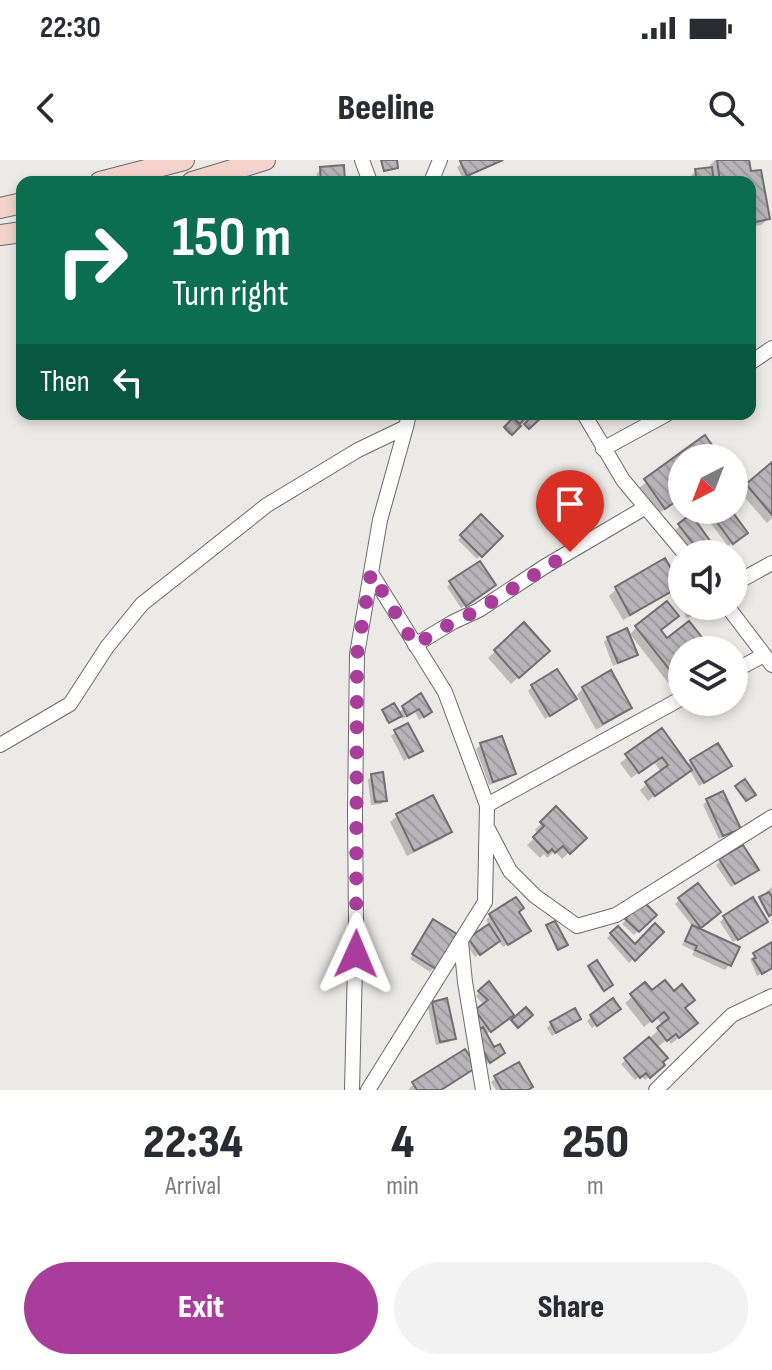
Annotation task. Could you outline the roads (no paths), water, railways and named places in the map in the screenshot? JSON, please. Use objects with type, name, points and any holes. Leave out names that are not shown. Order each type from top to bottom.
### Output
[{"type":"main road","points":[[123,176],[184,160]]},
{"type":"main road","points":[[212,176],[265,160]]},
{"type":"street","points":[[587,420],[623,480],[673,540]]},
{"type":"street","points":[[603,449],[656,420]]},
{"type":"street","points":[[352,1090],[357,654],[380,520],[407,421]]},
{"type":"street","points":[[0,745],[70,704],[107,647],[142,604],[254,515],[407,421]]},
{"type":"street","points":[[415,645],[479,610],[544,567],[646,507]]},
{"type":"street","points":[[748,576],[772,563]]},
{"type":"street","points":[[368,1090],[485,902],[487,805],[445,692],[371,573]]},
{"type":"street","points":[[738,620],[768,660],[748,666]]},
{"type":"street","points":[[487,805],[668,706]]},
{"type":"street","points":[[486,825],[510,871],[535,896],[577,926],[616,915],[772,817]]},
{"type":"street","points":[[461,942],[483,1090]]},
{"type":"street","points":[[656,1090],[732,1015],[772,996]]}]
